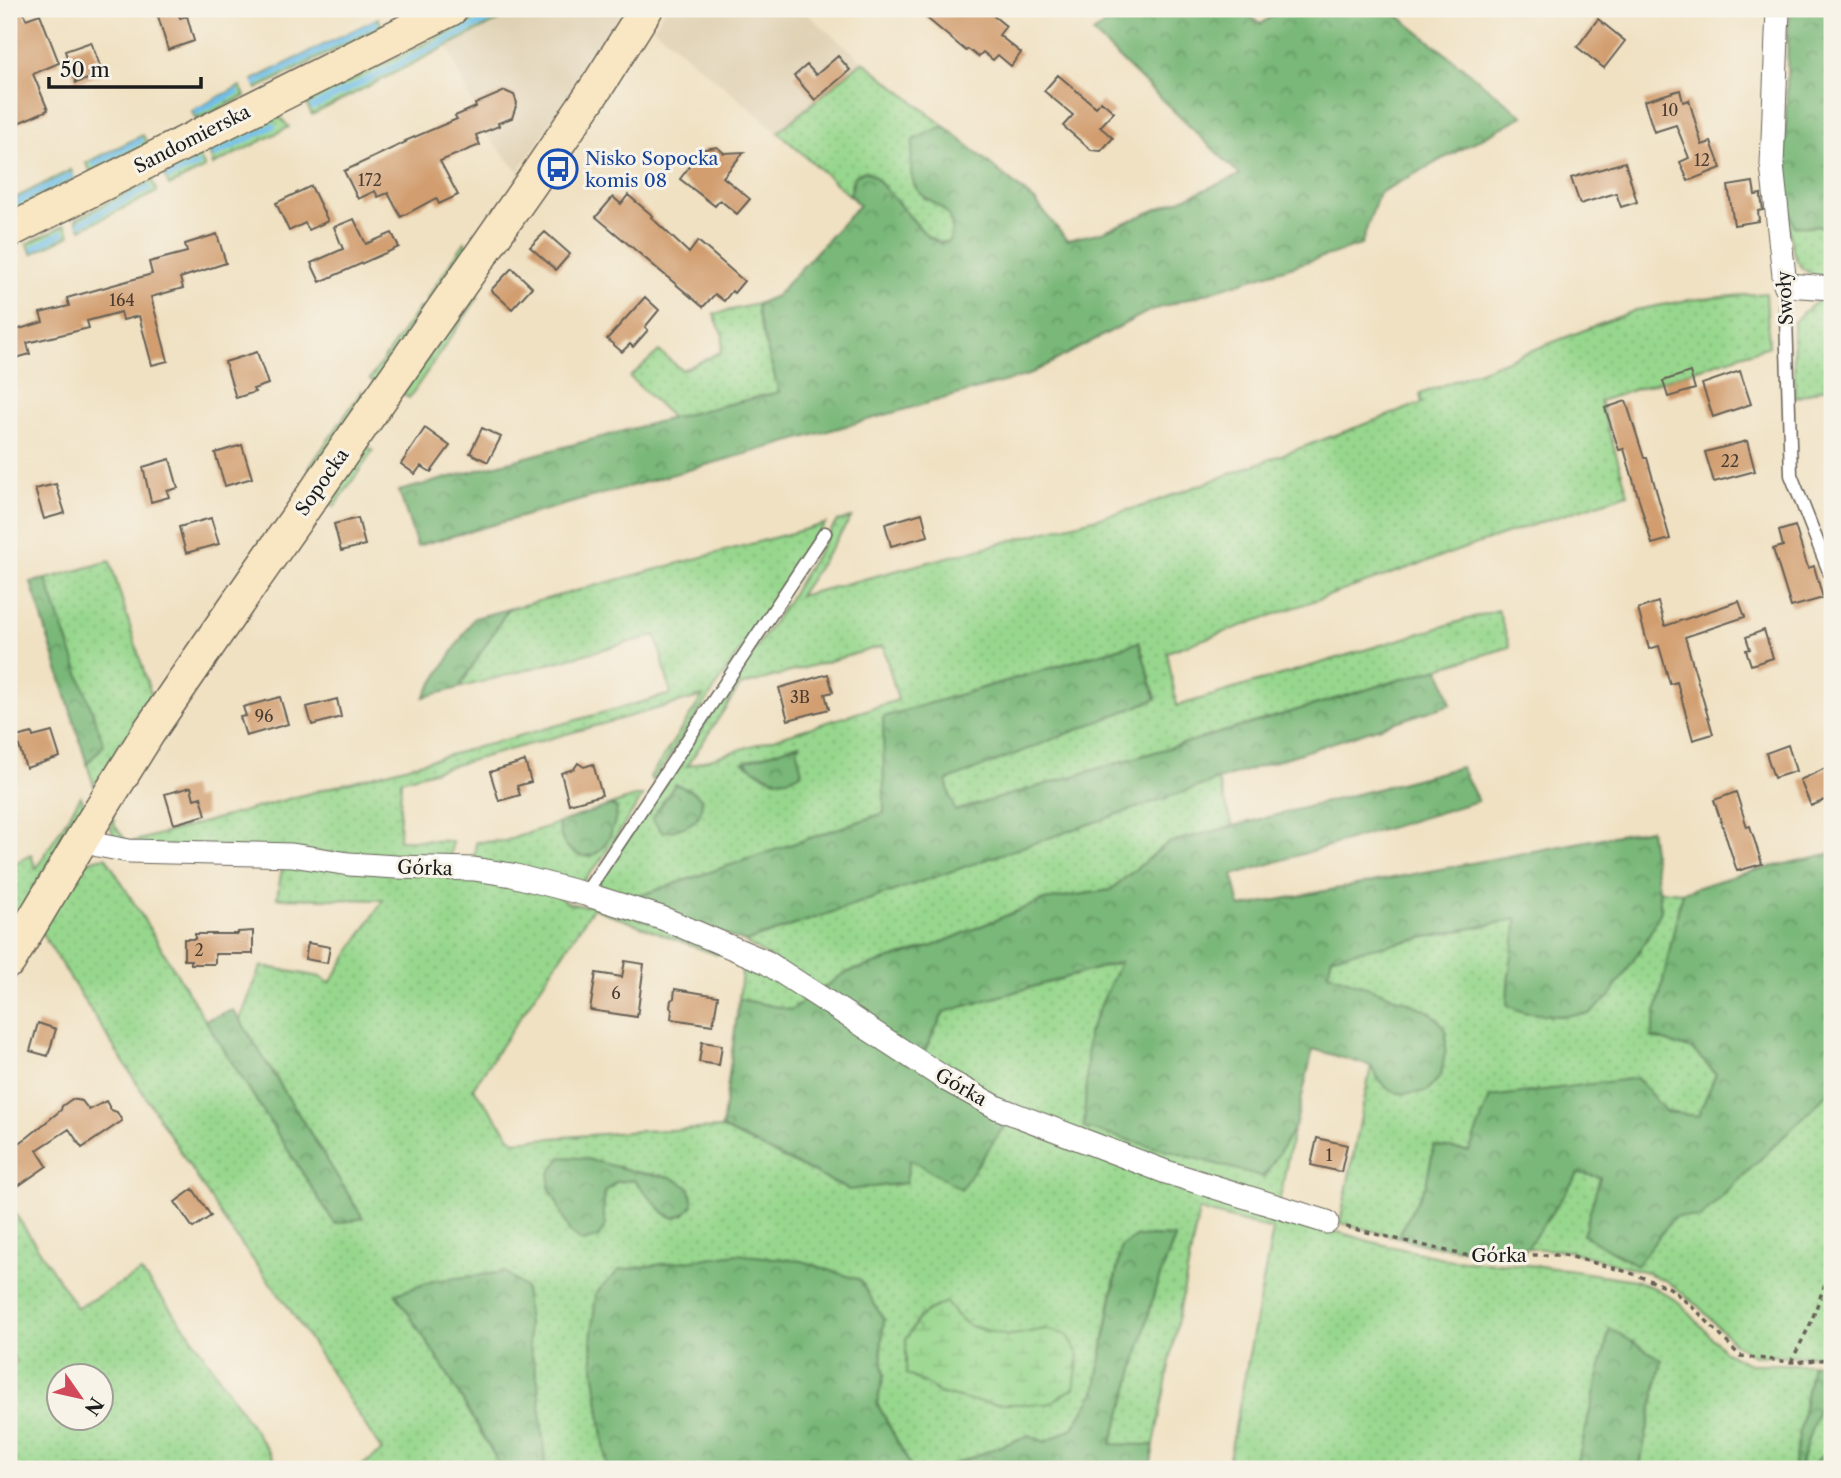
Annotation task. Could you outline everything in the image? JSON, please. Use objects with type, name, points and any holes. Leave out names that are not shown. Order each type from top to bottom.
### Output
[{"type":"street","name":"Sandomierska","points":[[9,231],[451,9]]},
{"type":"street","name":"Sopocka","points":[[9,961],[148,733],[532,182],[646,9]]},
{"type":"street","name":"Swoły","points":[[1778,9],[1772,165],[1786,285]]},
{"type":"street","points":[[1786,285],[1832,288]]},
{"type":"street","name":"Górka","points":[[82,838],[98,845],[129,851],[292,855],[349,864],[474,869],[512,875],[585,894],[662,918],[766,962],[947,1080],[998,1108],[1166,1172],[1327,1222]]},
{"type":"lane","name":"Swoły","points":[[1786,285],[1791,475],[1832,579]]},
{"type":"lane","points":[[585,894],[825,533]]},
{"type":"path","name":"Górka","points":[[1327,1222],[1464,1255],[1566,1255],[1628,1272],[1670,1289],[1700,1314],[1740,1356],[1791,1362],[1832,1359]]},
{"type":"path","points":[[1791,1362],[1810,1325],[1832,1265]]},
{"type":"shaded area","points":[[520,9],[628,9],[518,171],[486,134],[447,46]]},
{"type":"shaded area","points":[[665,9],[801,9],[863,61],[778,132],[654,28]]},
{"type":"green space","points":[[494,9],[520,9],[312,115],[306,103]]},
{"type":"green space","points":[[1127,9],[1240,9],[1261,24],[1281,9],[1390,9],[1523,116],[1379,193],[1361,245],[1149,311],[1028,375],[417,546],[399,491],[779,392],[757,304],[776,296],[859,205],[849,195],[854,176],[865,171],[875,177],[927,236],[940,243],[948,242],[952,230],[948,216],[920,193],[911,171],[913,140],[944,126],[1035,201],[1067,240],[1102,232],[1240,175],[1093,33]]},
{"type":"green space","points":[[1791,9],[1832,9],[1832,227],[1794,226],[1784,195],[1788,29]]},
{"type":"green space","points":[[378,18],[382,26],[257,89],[253,80]]},
{"type":"green space","points":[[863,61],[944,126],[913,140],[911,175],[924,198],[941,206],[950,215],[953,236],[948,242],[940,243],[927,236],[875,177],[865,171],[851,183],[852,191],[849,195],[778,132]]},
{"type":"green space","points":[[240,86],[245,96],[196,120],[192,111]]},
{"type":"green space","points":[[279,116],[289,127],[213,165],[209,151]]},
{"type":"green space","points":[[143,135],[148,145],[91,172],[86,163]]},
{"type":"green space","points":[[199,156],[205,168],[169,186],[164,174]]},
{"type":"green space","points":[[71,170],[74,180],[9,214],[9,201]]},
{"type":"green space","points":[[152,180],[157,192],[81,229],[76,219]]},
{"type":"green space","points":[[1784,195],[1794,226],[1832,227],[1832,279],[1813,275],[1797,261]]},
{"type":"green space","points":[[65,225],[70,235],[32,254],[27,244]]},
{"type":"green space","points":[[465,242],[469,249],[433,301],[427,298]]},
{"type":"green space","points":[[1766,293],[1769,346],[1600,401],[1628,494],[1167,652],[1177,706],[1498,610],[1510,647],[955,811],[945,781],[1156,699],[1139,642],[884,717],[884,813],[627,900],[597,890],[601,878],[789,599],[837,521],[851,518],[799,596],[1143,506],[1422,403],[1420,394],[1636,310],[1688,300]],"holes":[[[883,646],[898,700],[687,766],[740,686]],[[799,744],[777,780],[767,777],[744,762]]]},
{"type":"green space","points":[[473,294],[478,297],[409,398],[403,394]]},
{"type":"green space","points":[[1819,300],[1832,300],[1832,385],[1795,398],[1793,323]]},
{"type":"green space","points":[[757,304],[779,392],[672,418],[630,377],[659,351],[682,370],[721,352],[723,336],[714,314]]},
{"type":"green space","points":[[420,307],[426,312],[375,383],[370,379]]},
{"type":"green space","points":[[362,391],[368,395],[311,473],[309,468]]},
{"type":"green space","points":[[367,446],[373,451],[334,507],[327,502]]},
{"type":"green space","points":[[825,524],[653,781],[650,777],[703,696],[401,780],[399,840],[452,841],[450,864],[294,850],[128,846],[115,842],[110,836],[113,834],[109,822],[112,814],[115,826],[128,843],[671,694],[656,635],[459,688],[508,609]]},
{"type":"green space","points":[[110,561],[153,701],[94,786],[87,764],[103,745],[46,579]]},
{"type":"green space","points":[[46,579],[104,745],[87,764],[31,582]]},
{"type":"green space","points":[[508,609],[459,688],[424,697],[474,618]]},
{"type":"green space","points":[[1139,642],[1156,699],[946,781],[955,811],[1440,668],[1451,704],[1218,780],[745,942],[627,900],[884,813],[883,717]]},
{"type":"green space","points":[[799,744],[797,751],[802,772],[794,777],[772,778],[743,762]]},
{"type":"green space","points":[[1461,767],[1478,801],[1233,875],[1240,907],[1650,829],[1661,911],[1646,941],[1609,997],[1589,1014],[1555,1016],[1523,1012],[1507,1005],[1517,919],[1332,956],[1328,973],[1408,1002],[1430,1012],[1441,1023],[1446,1032],[1446,1048],[1441,1076],[1427,1091],[1393,1092],[1376,1076],[1371,1066],[1313,1049],[1295,1127],[1264,1177],[1084,1128],[1088,1034],[1120,962],[944,1012],[921,1058],[1009,1119],[961,1189],[910,1159],[906,1183],[849,1190],[722,1128],[739,999],[791,1010],[845,973],[933,946],[1044,900],[1110,890],[1168,843]]},
{"type":"green space","points":[[1218,780],[1233,826],[1168,843],[1110,890],[1044,900],[933,946],[845,973],[821,990],[745,942]]},
{"type":"green space","points":[[675,784],[694,792],[701,798],[702,806],[696,819],[685,827],[662,832],[652,819]]},
{"type":"green space","points":[[81,796],[84,805],[9,929],[9,866],[31,855],[36,869]]},
{"type":"green space","points":[[643,796],[598,864],[581,884],[473,867],[476,842],[505,841],[558,823],[562,839],[617,808],[611,805]]},
{"type":"green space","points":[[611,805],[617,808],[616,816],[611,834],[601,849],[586,856],[575,853],[566,846],[558,823]]},
{"type":"green space","points":[[1832,853],[1832,1089],[1700,1218],[1675,1216],[1637,1265],[1583,1235],[1600,1177],[1579,1173],[1527,1248],[1472,1250],[1425,1245],[1398,1237],[1426,1184],[1434,1146],[1469,1151],[1490,1097],[1637,1078],[1666,1112],[1698,1116],[1716,1074],[1693,1050],[1651,1037],[1682,892],[1737,875]]},
{"type":"green space","points":[[106,857],[205,1020],[335,1224],[363,1218],[240,1020],[261,966],[320,977],[330,983],[383,900],[277,898],[283,862],[486,876],[551,891],[567,903],[584,906],[595,904],[721,946],[717,955],[593,908],[473,1088],[514,1141],[640,1131],[722,1128],[849,1190],[910,1159],[1009,1119],[1226,1200],[1376,1243],[1452,1260],[1540,1266],[1635,1280],[1659,1290],[1681,1304],[1725,1352],[1749,1364],[1812,1364],[1793,1469],[1639,1469],[1662,1360],[1610,1329],[1576,1469],[1227,1469],[1273,1230],[1199,1210],[1154,1445],[1111,1445],[1155,1290],[1175,1238],[1156,1236],[1135,1238],[1115,1276],[1095,1392],[1073,1428],[1045,1442],[1029,1435],[942,1469],[912,1469],[877,1403],[884,1375],[881,1349],[884,1320],[591,1342],[607,1469],[547,1469],[538,1382],[529,1343],[525,1288],[505,1272],[433,1281],[396,1294],[448,1375],[502,1469],[357,1469],[382,1451],[289,1308],[227,1225],[39,929],[82,865]],"holes":[[[641,1173],[671,1177],[685,1214],[674,1218],[664,1213],[634,1180],[616,1182],[605,1192],[605,1225],[555,1198],[549,1187]]]},
{"type":"green space","points":[[1659,890],[1682,892],[1651,1037],[1693,1050],[1716,1074],[1698,1117],[1666,1112],[1469,1152],[1434,1146],[1426,1184],[1398,1237],[1340,1223],[1371,1066],[1379,1081],[1327,973],[1332,956],[1518,919],[1508,983],[1523,1012],[1555,1016],[1589,1014],[1661,911]]},
{"type":"green space","points":[[744,956],[811,995],[791,1010],[739,999]]},
{"type":"green space","points":[[1121,962],[1088,1034],[1264,1177],[1293,1130],[1279,1204],[1030,1114],[921,1058],[944,1012]]},
{"type":"green space","points":[[233,1010],[363,1218],[335,1224],[205,1020]]},
{"type":"green space","points":[[1832,1089],[1832,1355],[1754,1356],[1734,1343],[1698,1306],[1667,1281],[1643,1271],[1569,1251],[1527,1248],[1579,1173],[1600,1177],[1637,1264],[1675,1216],[1700,1218]]},
{"type":"green space","points":[[561,1157],[583,1158],[641,1173],[671,1177],[690,1188],[693,1205],[685,1214],[674,1218],[664,1213],[634,1180],[616,1182],[605,1192],[603,1210],[606,1225],[598,1238],[582,1242],[569,1232],[549,1187],[550,1173]]},
{"type":"green space","points":[[9,1204],[77,1308],[141,1272],[191,1335],[280,1469],[9,1469],[9,1367],[16,1362],[9,1350]]},
{"type":"green space","points":[[1135,1237],[1175,1237],[1155,1290],[1111,1444],[1154,1445],[1150,1469],[942,1469],[1029,1435],[1045,1442],[1073,1428],[1095,1392],[1121,1247]]},
{"type":"green space","points":[[737,1254],[802,1261],[860,1280],[884,1320],[881,1349],[884,1375],[877,1403],[912,1469],[607,1469],[591,1342],[596,1293],[619,1270]]},
{"type":"green space","points":[[505,1272],[525,1288],[529,1343],[538,1382],[547,1469],[502,1469],[448,1375],[396,1294],[433,1281]]},
{"type":"green space","points":[[946,1302],[955,1314],[970,1326],[1008,1336],[1045,1329],[1068,1335],[1079,1356],[1074,1388],[1048,1404],[994,1404],[939,1393],[906,1374],[906,1339],[920,1317]]},
{"type":"green space","points":[[1610,1328],[1662,1360],[1639,1469],[1576,1469]]},
{"type":"green space","points":[[1832,1362],[1832,1392],[1824,1395],[1799,1469],[1793,1469],[1812,1364]]},
{"type":"green space","points":[[1832,1392],[1832,1452],[1819,1458],[1813,1469],[1799,1469],[1824,1395]]},
{"type":"green space","points":[[1832,1452],[1832,1469],[1813,1469],[1819,1458]]},
{"type":"building","points":[[22,9],[26,19],[40,14],[59,63],[33,74],[48,110],[9,127],[9,14]]},
{"type":"building","points":[[156,9],[177,9],[180,18],[187,16],[194,41],[168,50]]},
{"type":"building","points":[[916,9],[985,9],[1006,26],[999,35],[1021,53],[1011,66],[998,55],[993,60],[983,52],[978,57],[968,49],[966,51]]},
{"type":"building","points":[[1598,19],[1625,41],[1604,68],[1577,47]]},
{"type":"building","points":[[91,42],[103,74],[76,83],[65,51]]},
{"type":"building","points":[[838,56],[850,70],[815,100],[794,76],[807,65],[816,75]]},
{"type":"building","points":[[1058,75],[1096,107],[1101,101],[1114,112],[1100,127],[1113,138],[1101,151],[1091,150],[1063,126],[1073,115],[1044,91]]},
{"type":"building","points":[[1680,90],[1683,102],[1689,100],[1702,145],[1711,142],[1721,168],[1688,181],[1680,162],[1689,158],[1676,125],[1654,132],[1644,101]]},
{"type":"building","points":[[505,91],[514,95],[517,103],[512,118],[476,135],[480,145],[440,161],[458,195],[439,204],[436,198],[401,217],[388,193],[378,197],[375,191],[358,199],[344,171],[457,119],[455,116],[476,107],[475,104]]},
{"type":"building","points":[[717,147],[724,153],[744,152],[723,177],[750,199],[737,214],[720,200],[715,206],[680,179],[693,159],[705,149]]},
{"type":"building","points":[[1625,162],[1637,202],[1621,207],[1616,193],[1580,204],[1571,178]]},
{"type":"building","points":[[1753,182],[1755,195],[1761,194],[1763,210],[1758,211],[1759,221],[1734,225],[1728,186]]},
{"type":"building","points":[[311,186],[328,221],[309,230],[305,223],[289,231],[276,203]]},
{"type":"building","points":[[628,195],[689,253],[698,241],[744,281],[724,301],[715,294],[703,307],[596,217],[613,197],[621,204]]},
{"type":"building","points":[[354,219],[366,244],[392,233],[399,247],[320,282],[311,263],[343,249],[334,227]]},
{"type":"building","points":[[545,232],[570,254],[556,270],[530,247]]},
{"type":"building","points":[[217,234],[226,263],[180,278],[183,288],[151,297],[168,361],[152,365],[139,316],[123,320],[121,312],[87,321],[89,328],[27,343],[30,354],[9,360],[9,332],[43,322],[40,313],[69,306],[67,298],[152,274],[149,262],[187,252],[185,244]]},
{"type":"building","points":[[512,268],[532,287],[512,309],[491,290]]},
{"type":"building","points":[[645,297],[659,310],[645,327],[648,330],[633,347],[630,344],[622,352],[607,339]]},
{"type":"building","points":[[257,352],[268,384],[253,389],[255,392],[236,398],[225,362]]},
{"type":"building","points":[[1740,371],[1751,404],[1713,417],[1702,384]]},
{"type":"building","points":[[1690,372],[1695,389],[1668,397],[1663,381]]},
{"type":"building","points":[[1626,401],[1644,458],[1647,458],[1670,539],[1652,544],[1624,449],[1619,450],[1605,408]]},
{"type":"building","points":[[425,428],[450,446],[431,472],[421,466],[415,474],[401,464]]},
{"type":"building","points":[[482,428],[501,437],[488,462],[470,453]]},
{"type":"building","points":[[1747,441],[1755,471],[1714,482],[1705,452]]},
{"type":"building","points":[[242,445],[252,478],[225,486],[215,453]]},
{"type":"building","points":[[170,459],[178,488],[167,491],[169,497],[151,502],[143,467]]},
{"type":"building","points":[[56,484],[65,513],[44,519],[35,489]]},
{"type":"building","points":[[922,513],[928,536],[891,546],[885,524]]},
{"type":"building","points":[[211,518],[219,544],[186,553],[179,527]]},
{"type":"building","points":[[358,518],[365,545],[341,551],[334,524]]},
{"type":"building","points":[[1795,526],[1808,568],[1814,566],[1823,598],[1791,607],[1773,549],[1783,546],[1779,531]]},
{"type":"building","points":[[1739,601],[1745,617],[1685,637],[1713,734],[1693,740],[1677,682],[1670,684],[1659,646],[1649,649],[1638,609],[1658,602],[1665,626]]},
{"type":"building","points":[[1764,630],[1773,658],[1751,665],[1746,650],[1750,649],[1746,637]]},
{"type":"building","points":[[828,674],[833,692],[825,694],[829,709],[788,720],[779,688]]},
{"type":"building","points":[[280,697],[288,724],[246,736],[240,717],[246,716],[243,707]]},
{"type":"building","points":[[337,699],[341,717],[312,725],[307,707]]},
{"type":"building","points":[[52,732],[60,757],[26,768],[16,737],[32,733],[33,737]]},
{"type":"building","points":[[1788,745],[1796,771],[1774,778],[1766,753]]},
{"type":"building","points":[[525,761],[531,782],[517,786],[520,795],[499,801],[490,772]]},
{"type":"building","points":[[578,763],[584,767],[593,764],[602,795],[569,804],[561,773],[574,769]]},
{"type":"building","points":[[1832,765],[1832,797],[1811,806],[1800,780]]},
{"type":"building","points":[[191,787],[194,799],[201,797],[206,815],[174,824],[165,794]]},
{"type":"building","points":[[1736,792],[1762,864],[1737,871],[1714,800]]},
{"type":"building","points":[[253,931],[253,954],[215,954],[215,964],[191,964],[191,960],[184,960],[184,939],[195,939],[195,934],[238,934]]},
{"type":"building","points":[[308,943],[330,947],[327,963],[305,959]]},
{"type":"building","points":[[625,961],[644,964],[637,1017],[590,1010],[596,973],[622,977]]},
{"type":"building","points":[[675,989],[718,996],[713,1025],[671,1019],[670,1007]]},
{"type":"building","points":[[38,1023],[56,1029],[48,1056],[30,1051]]},
{"type":"building","points":[[702,1042],[722,1045],[719,1065],[699,1062]]},
{"type":"building","points":[[72,1099],[82,1101],[89,1110],[106,1101],[122,1121],[82,1148],[69,1129],[37,1150],[47,1166],[15,1188],[9,1179],[9,1150]]},
{"type":"building","points":[[1317,1138],[1347,1145],[1341,1172],[1311,1165]]},
{"type":"building","points":[[193,1189],[211,1216],[193,1228],[175,1202]]},
{"type":"waterway","points":[[395,13],[403,9]]},
{"type":"waterway","points":[[313,107],[509,9]]},
{"type":"waterway","points":[[256,83],[375,23]]},
{"type":"waterway","points":[[196,112],[237,92]]},
{"type":"waterway","points":[[215,155],[273,126]]},
{"type":"waterway","points":[[94,164],[140,141]]},
{"type":"waterway","points":[[169,177],[197,165]]},
{"type":"waterway","points":[[9,206],[70,176]]},
{"type":"waterway","points":[[81,223],[148,188]]},
{"type":"waterway","points":[[34,248],[62,233]]},
{"type":"place","name":"Nisko Sopocka komis 08","points":[[558,169]]}]
